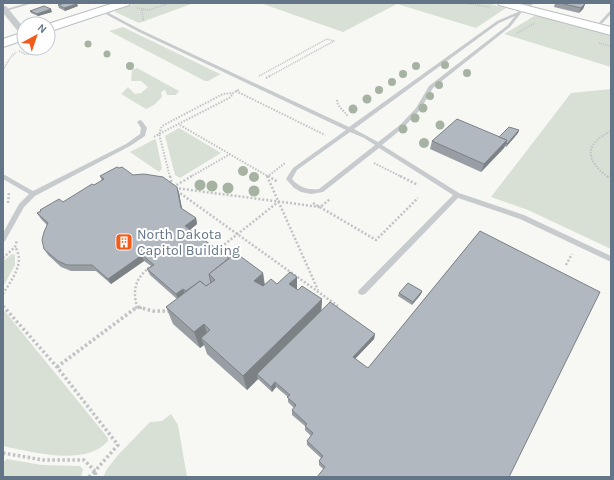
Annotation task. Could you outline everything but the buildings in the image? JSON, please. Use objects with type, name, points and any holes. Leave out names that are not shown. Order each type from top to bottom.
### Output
[{"type":"street","points":[[56,25],[102,11],[129,5]]},
{"type":"street","points":[[499,6],[524,8],[611,31]]},
{"type":"street","points":[[4,10],[16,25]]},
{"type":"street","points":[[3,43],[16,38]]},
{"type":"lane","points":[[4,10],[31,3]]},
{"type":"lane","points":[[524,8],[509,26],[431,87],[418,109],[402,126],[321,191],[309,193],[295,187],[289,179],[295,169],[498,22],[524,8]]},
{"type":"lane","points":[[102,11],[140,31],[350,130],[378,145],[457,195],[522,216],[611,259]]},
{"type":"lane","points":[[597,27],[611,12]]},
{"type":"lane","points":[[3,239],[21,206],[33,194],[128,145],[143,134],[144,128],[140,122]]},
{"type":"lane","points":[[3,176],[33,194]]},
{"type":"lane","points":[[362,292],[457,195]]},
{"type":"path","points":[[129,5],[142,10],[149,10],[170,3]]},
{"type":"path","points":[[463,3],[499,6]]},
{"type":"path","points":[[3,70],[10,58],[16,53]]},
{"type":"path","points":[[236,91],[325,135]]},
{"type":"path","points":[[233,93],[223,94],[162,126],[159,134],[172,187],[338,306]]},
{"type":"path","points":[[611,131],[596,139],[591,154],[597,168],[611,179]]},
{"type":"path","points":[[153,138],[159,134]]},
{"type":"path","points":[[172,187],[230,154]]},
{"type":"path","points":[[267,176],[318,291]]},
{"type":"path","points":[[172,187],[320,207]]},
{"type":"path","points":[[5,208],[10,195],[6,188]]},
{"type":"path","points":[[214,252],[279,201]]},
{"type":"path","points":[[3,294],[16,270],[20,257],[18,250],[15,247]]},
{"type":"path","points":[[566,265],[572,254]]},
{"type":"path","points":[[137,307],[133,294],[136,282],[142,273],[151,266]]},
{"type":"path","points":[[3,306],[57,367],[118,446],[88,477]]},
{"type":"path","points":[[57,367],[137,307],[153,311],[168,311],[175,309]]},
{"type":"path","points":[[3,454],[43,460],[84,460],[95,471],[96,477]]},
{"type":"shaded area","points":[[136,3],[194,3],[139,23],[115,12],[116,10]]},
{"type":"shaded area","points":[[260,3],[487,3],[506,8],[476,28],[397,4],[343,32]]},
{"type":"shaded area","points":[[536,15],[611,35],[611,67],[504,34]]},
{"type":"shaded area","points":[[123,27],[221,74],[208,81],[205,81],[109,31]]},
{"type":"shaded area","points":[[137,68],[179,91],[176,95],[167,95],[165,90],[161,92],[162,97],[154,105],[146,109],[121,94],[128,87],[135,94],[141,93],[148,87],[141,81],[131,81],[132,70]]},
{"type":"shaded area","points":[[611,89],[611,249],[528,210],[491,197],[571,93]]},
{"type":"shaded area","points":[[179,128],[221,153],[180,178],[175,175],[165,136]]},
{"type":"shaded area","points":[[155,139],[162,168],[159,172],[130,152]]},
{"type":"shaded area","points":[[12,254],[15,255],[15,265],[3,287],[3,261]]},
{"type":"shaded area","points":[[3,309],[108,438],[108,441],[98,449],[86,454],[58,456],[3,446]]},
{"type":"shaded area","points":[[171,414],[178,425],[187,477],[103,477],[107,469],[118,455],[150,422],[162,421]]},
{"type":"shaded area","points":[[7,459],[42,465],[80,466],[83,469],[81,477],[3,477],[3,462]]},
{"type":"place","name":"North Dakota Capitol Building","points":[[124,242]]}]
